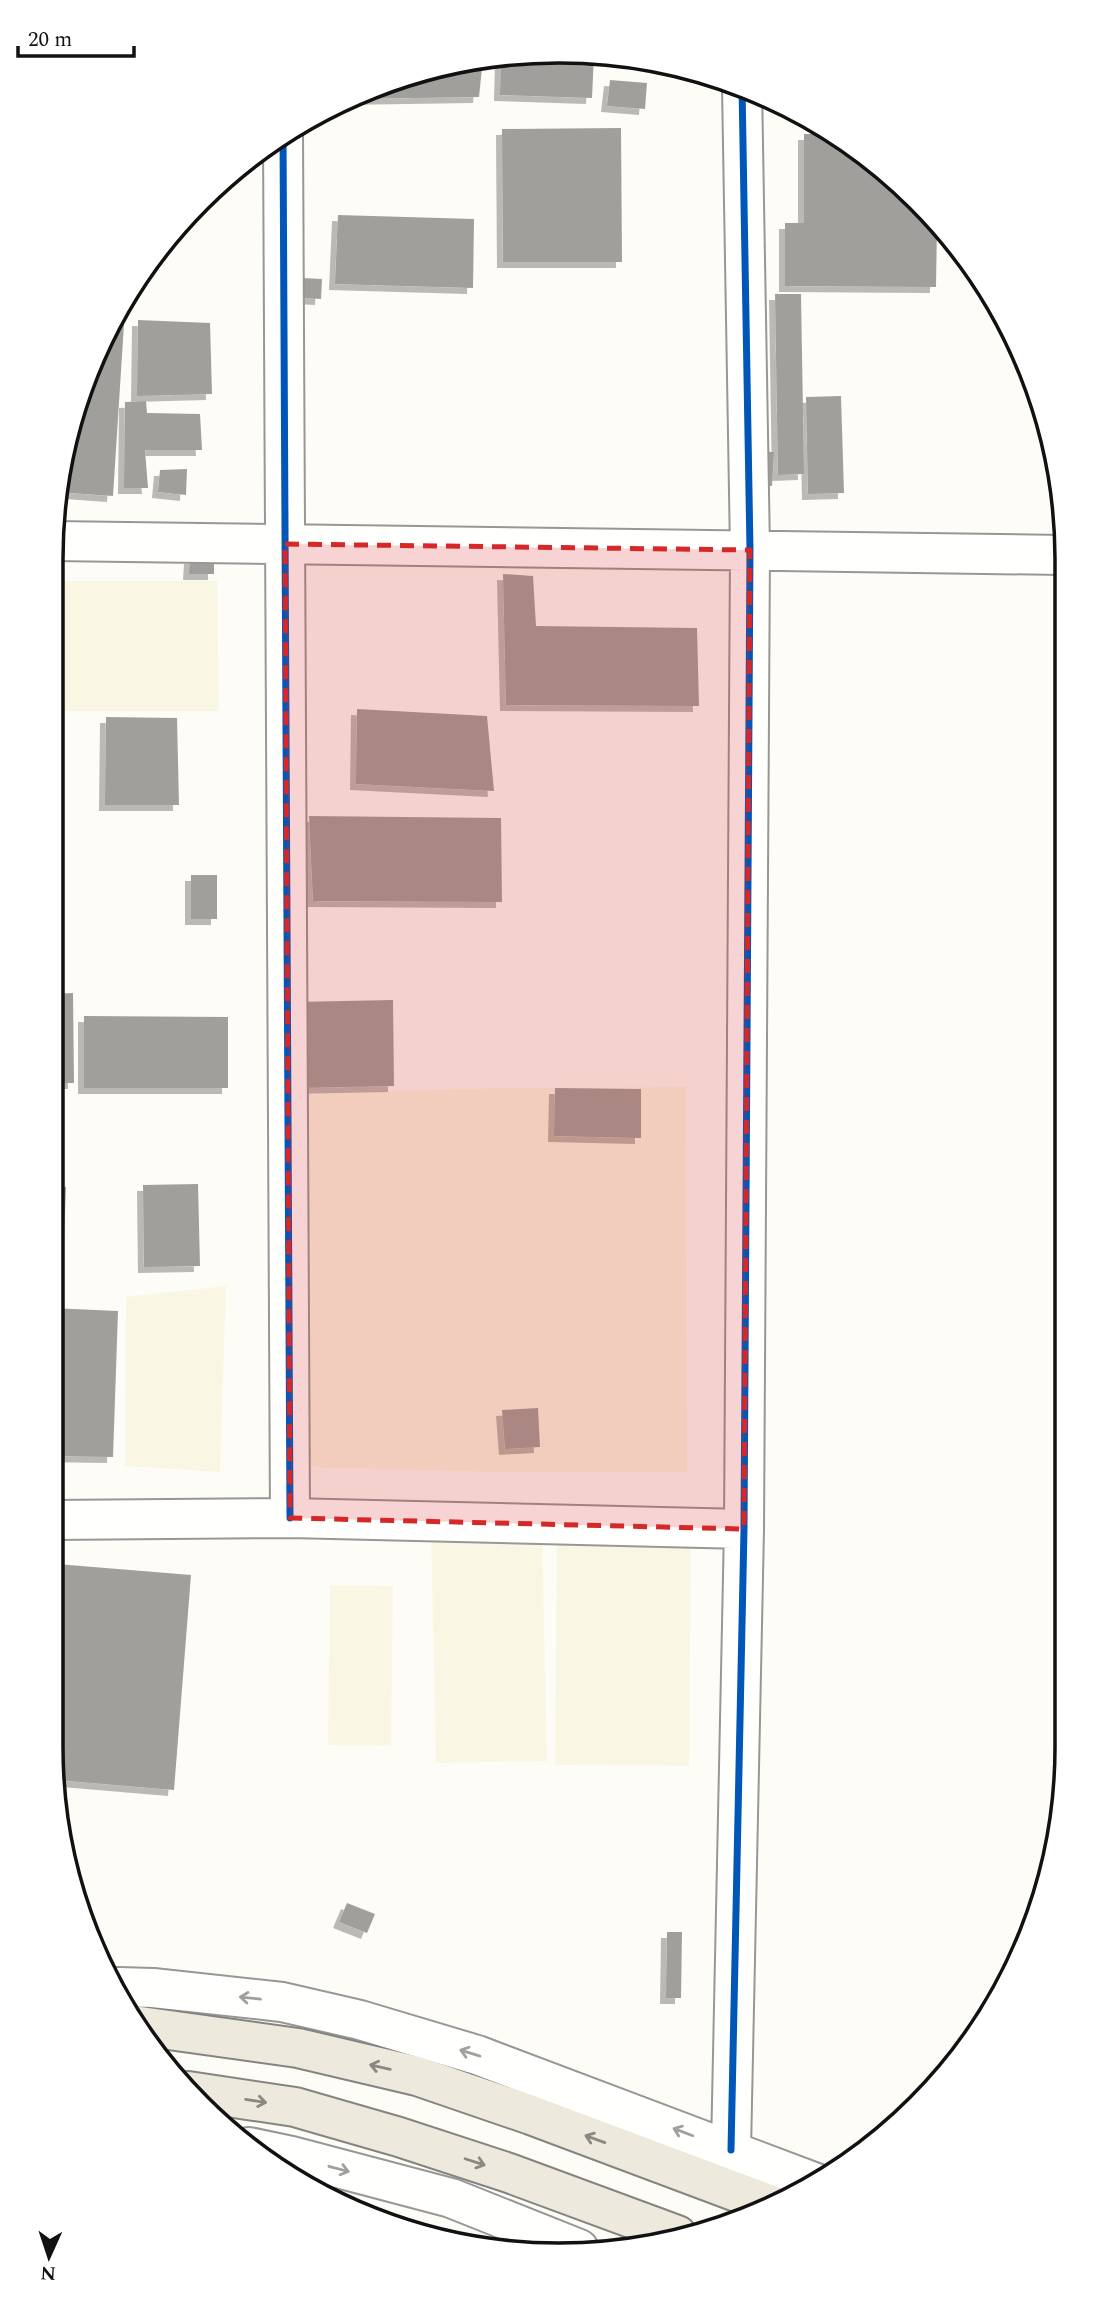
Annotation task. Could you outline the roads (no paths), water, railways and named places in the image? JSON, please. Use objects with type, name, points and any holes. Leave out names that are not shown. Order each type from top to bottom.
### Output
[{"type":"main road","points":[[150,2027],[298,2048],[417,2076],[531,2115],[759,2200]]},
{"type":"main road","points":[[204,2093],[295,2107],[399,2137],[509,2173],[666,2231]]},
{"type":"street","points":[[731,2150],[744,1529],[750,550],[746,100]]},
{"type":"street","points":[[283,147],[290,1518]]},
{"type":"street","points":[[64,541],[1055,555]]},
{"type":"street","points":[[63,1520],[290,1518],[744,1529]]},
{"type":"street","points":[[125,1987],[153,1987],[282,2002],[360,2020],[477,2055],[804,2178]]},
{"type":"street","points":[[297,2168],[451,2198],[564,2243]]}]
